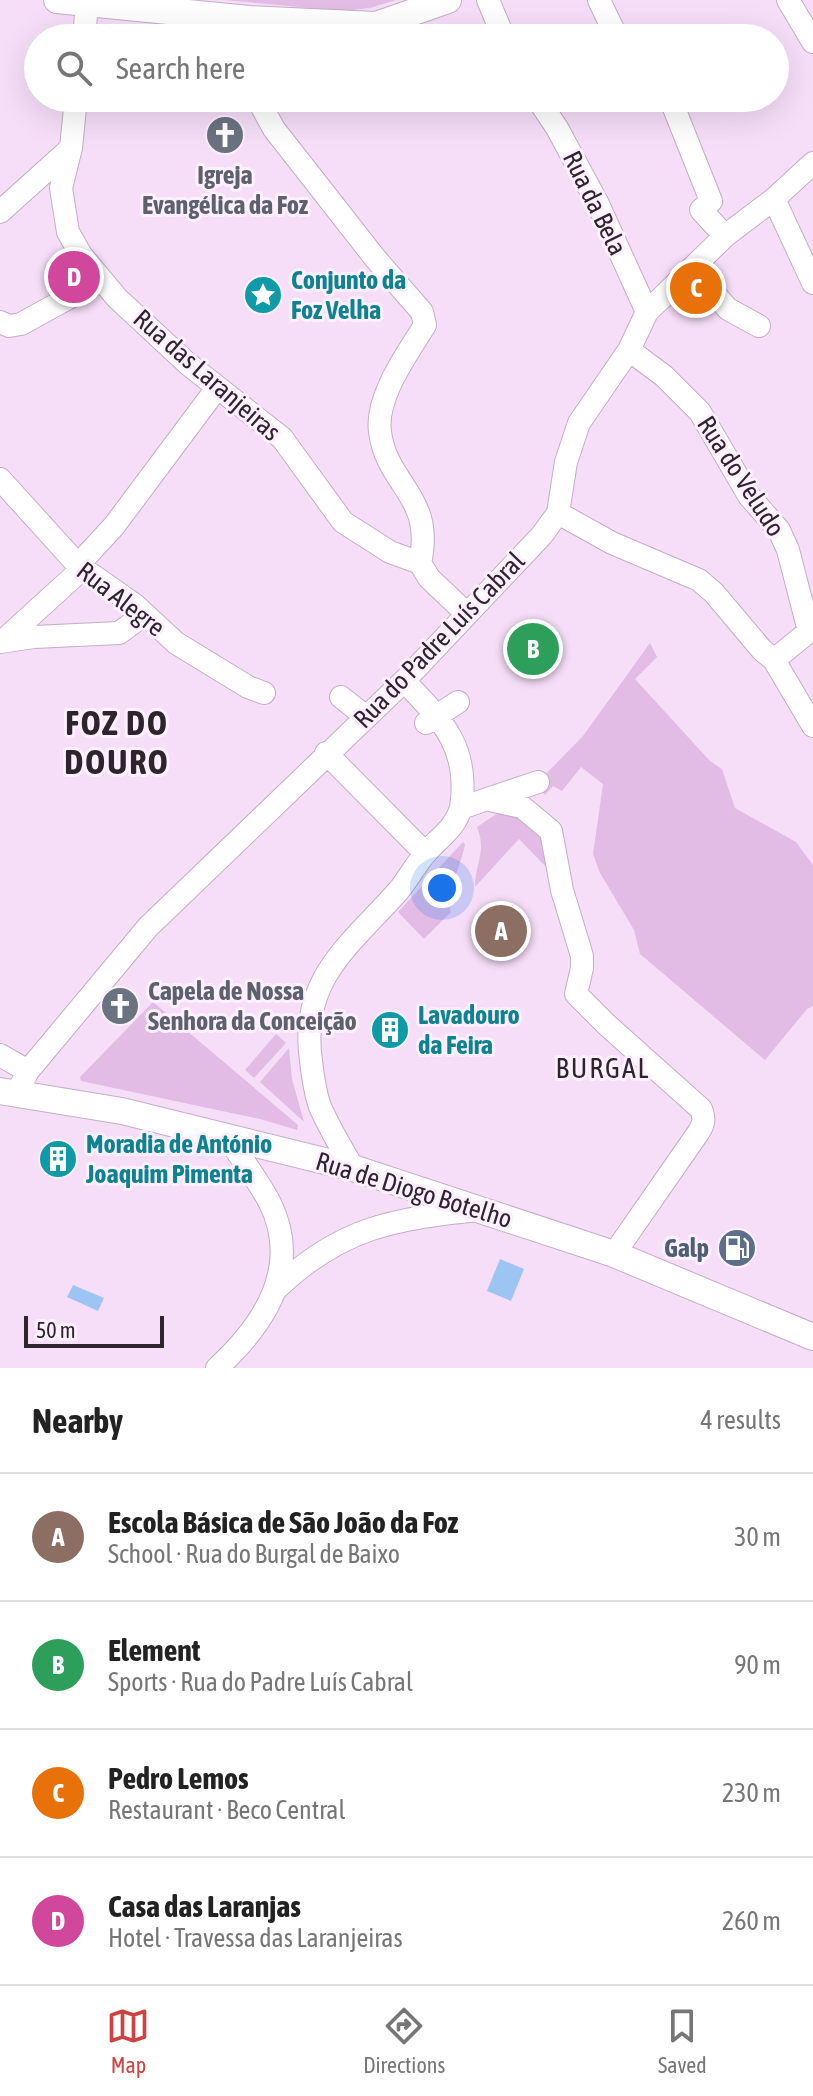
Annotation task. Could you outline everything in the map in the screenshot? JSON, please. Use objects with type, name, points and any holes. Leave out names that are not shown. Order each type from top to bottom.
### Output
[{"type":"main road","points":[[57,0],[222,24]]},
{"type":"main road","points":[[379,24],[448,0]]},
{"type":"main road","name":"Rua de Diogo Botelho","points":[[15,1085],[353,1168],[614,1254],[813,1337]]},
{"type":"street","points":[[488,0],[498,24]]},
{"type":"street","points":[[599,0],[610,24]]},
{"type":"street","points":[[788,0],[813,42]]},
{"type":"street","points":[[85,24],[87,3]]},
{"type":"street","name":"Rua das Laranjeiras","points":[[75,112],[71,148],[61,188],[64,219],[73,244],[101,280],[217,388],[282,438],[335,514],[349,527],[390,552],[420,563]]},
{"type":"street","points":[[265,112],[274,129],[426,320],[387,393],[380,434],[389,459],[422,517],[425,543],[420,563],[429,578],[467,614]]},
{"type":"street","name":"Rua da Bela","points":[[546,112],[598,204],[647,312]]},
{"type":"street","points":[[676,112],[711,201],[701,210],[725,236]]},
{"type":"street","points":[[0,212],[71,148]]},
{"type":"street","name":"Rua do Padre Luís Cabral","points":[[15,1085],[148,927],[404,681],[542,535],[558,513],[566,462],[579,423],[629,350],[647,312],[725,236],[774,199],[813,163]]},
{"type":"street","points":[[774,199],[813,283]]},
{"type":"street","points":[[692,269],[728,309],[759,326]]},
{"type":"street","points":[[0,322],[9,326],[21,324],[101,280]]},
{"type":"street","name":"Rua do Veludo","points":[[629,350],[664,376],[700,412],[749,496],[779,530],[811,629]]},
{"type":"street","points":[[1,642],[80,567],[217,388]]},
{"type":"street","name":"Rua Alegre","points":[[0,479],[80,567],[119,593],[176,643],[248,687],[264,693]]},
{"type":"street","points":[[558,513],[612,543],[699,580],[774,660],[813,726]]},
{"type":"street","points":[[1,642],[119,633],[145,614]]},
{"type":"street","points":[[774,660],[811,629]]},
{"type":"street","points":[[353,1168],[320,1106],[310,1054],[309,1028],[313,1008],[323,978],[342,950],[401,888],[425,853],[447,833],[461,808],[464,789],[455,743],[404,681]]},
{"type":"street","points":[[341,697],[366,717]]},
{"type":"street","points":[[432,718],[458,702]]},
{"type":"street","points":[[326,753],[425,853]]},
{"type":"street","points":[[461,808],[538,782]]},
{"type":"street","points":[[490,800],[522,807],[551,831],[562,890],[582,956],[576,987],[579,998],[701,1109],[704,1123],[614,1254]]},
{"type":"street","points":[[0,1055],[15,1085]]},
{"type":"street","points":[[217,1368],[251,1335],[264,1315],[276,1289],[282,1260],[277,1219],[270,1202],[226,1135]]},
{"type":"street","points":[[276,1289],[308,1260],[366,1230],[399,1220],[480,1210]]},
{"type":"shaded area","points":[[224,0],[396,0],[370,8],[341,11]]},
{"type":"shaded area","points":[[650,643],[657,657],[635,679],[710,761],[722,769],[735,808],[796,842],[813,865],[813,1006],[807,1009],[765,1060],[640,954],[634,930],[600,873],[593,854],[603,784],[581,767],[562,791],[553,786],[545,795],[540,790],[545,775],[583,736]]},
{"type":"shaded area","points":[[499,812],[510,813],[544,830],[553,874],[519,839],[475,887],[481,851],[477,827]]},
{"type":"shaded area","points":[[463,842],[465,844],[450,897],[451,912],[424,939],[398,912]]},
{"type":"shaded area","points":[[153,1002],[298,1125],[297,1130],[260,1119],[81,1081],[80,1077]]},
{"type":"shaded area","points":[[276,1034],[286,1043],[254,1078],[245,1070]]},
{"type":"shaded area","points":[[289,1048],[292,1079],[304,1122],[260,1082]]},
{"type":"water","points":[[500,1259],[524,1269],[511,1301],[487,1291]]},
{"type":"water","points":[[73,1285],[104,1298],[98,1311],[67,1297]]},
{"type":"place","name":"Igreja Evangélica da Foz","points":[[225,135]]},
{"type":"place","name":"Casa das Laranjas","points":[[74,277]]},
{"type":"place","name":"Pedro Lemos","points":[[696,288]]},
{"type":"place","name":"Conjunto da Foz Velha","points":[[263,295]]},
{"type":"place","name":"Element","points":[[533,649]]},
{"type":"place","name":"Escola Básica de São João da Foz","points":[[501,931]]},
{"type":"place","name":"Capela de Nossa Senhora da Conceição","points":[[120,1006]]},
{"type":"place","name":"Lavadouro da Feira","points":[[390,1030]]},
{"type":"place","name":"Moradia de António Joaquim Pimenta","points":[[58,1159]]},
{"type":"place","name":"Galp","points":[[737,1248]]},
{"type":"district","name":"FOZ DO DOURO","points":[[117,742]]},
{"type":"district","name":"BURGAL","points":[[603,1068]]}]
